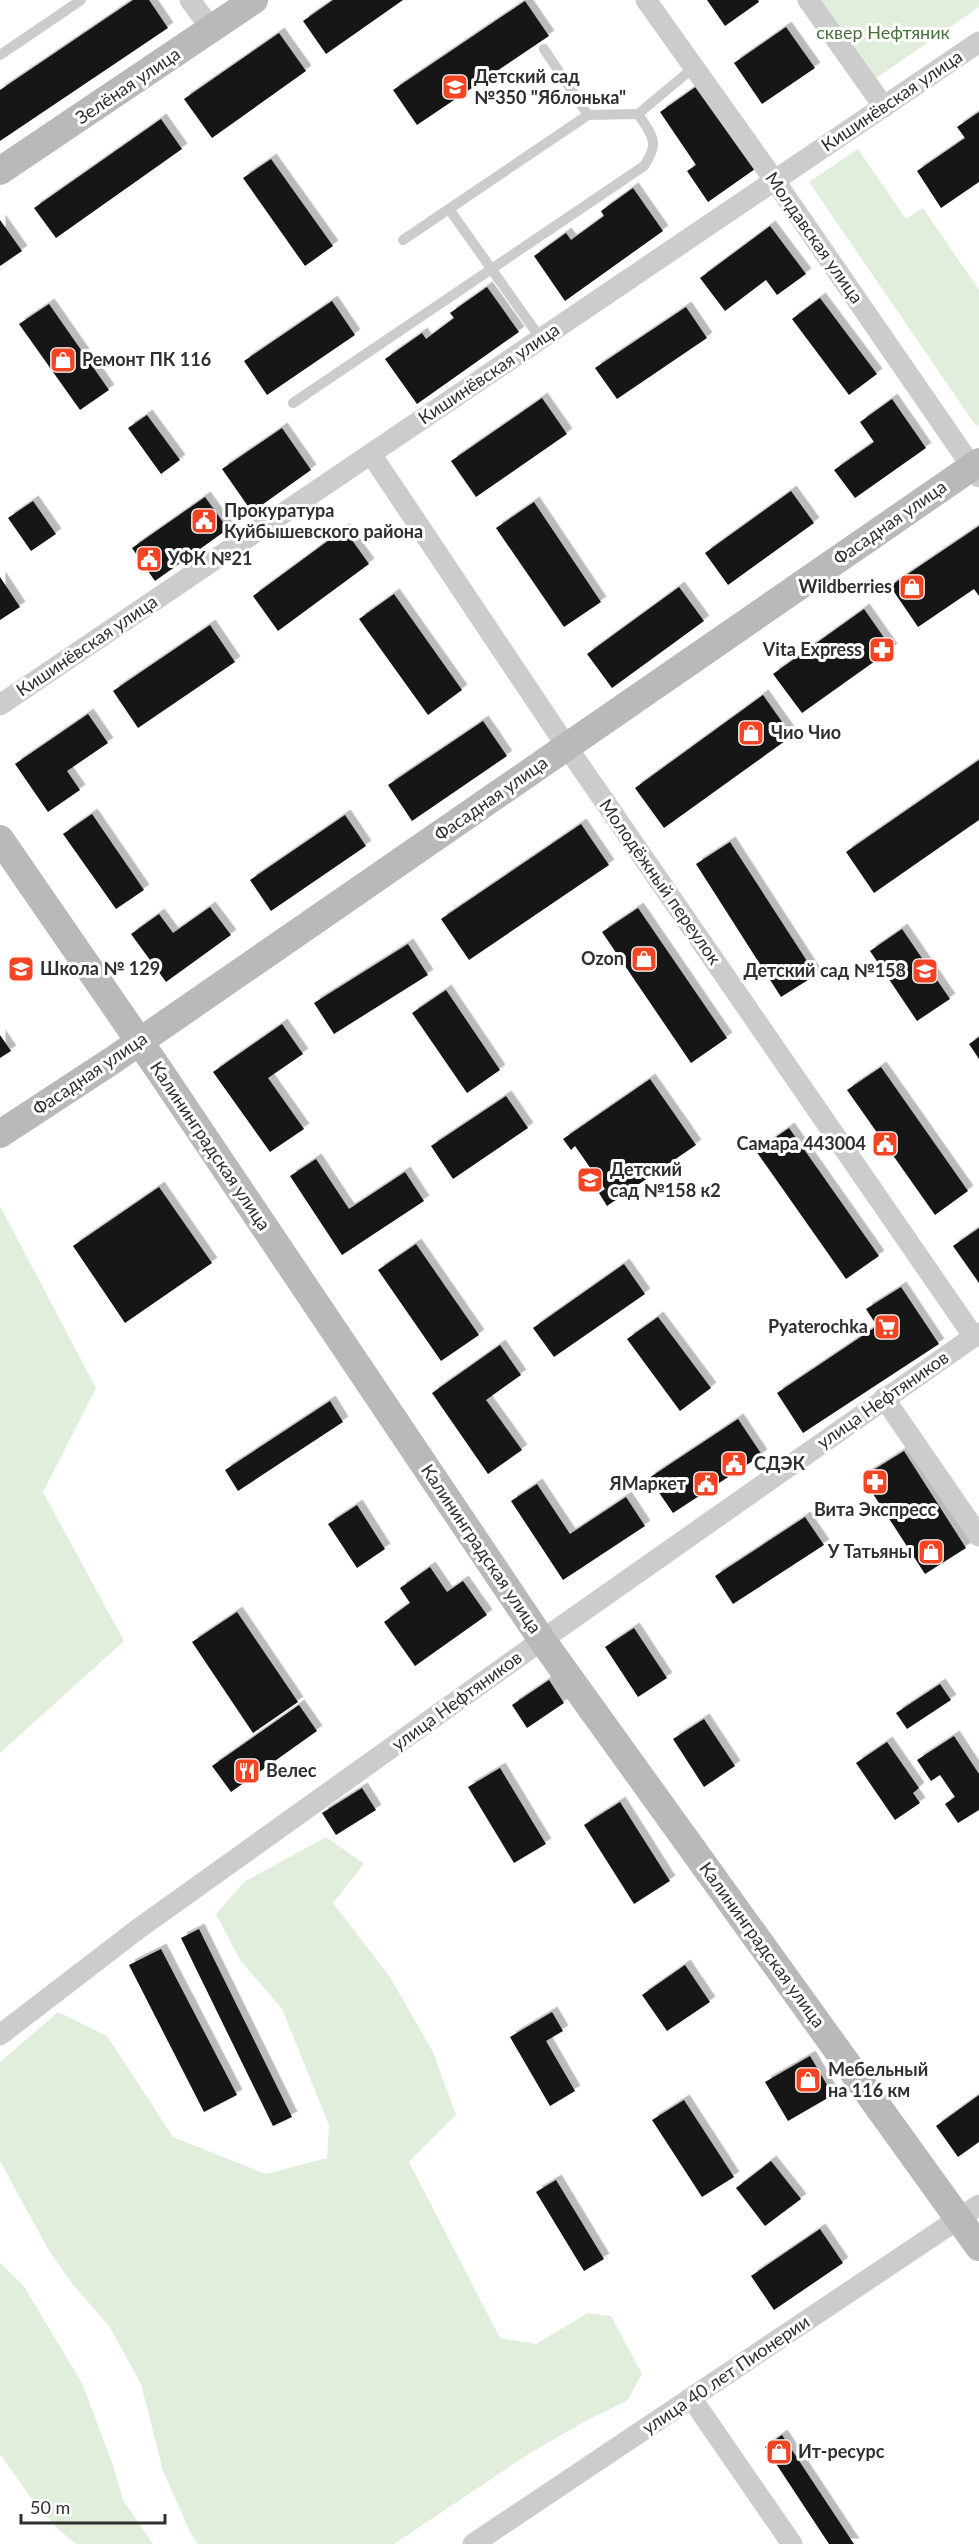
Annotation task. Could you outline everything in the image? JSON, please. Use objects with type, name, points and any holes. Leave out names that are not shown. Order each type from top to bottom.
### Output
[{"type":"street","points":[[190,0],[212,30]]},
{"type":"street","name":"Зелёная улица","points":[[0,171],[254,0]]},
{"type":"street","name":"Молдавская улица","points":[[646,0],[977,468]]},
{"type":"street","points":[[808,0],[884,107]]},
{"type":"street","name":"Кишинёвская улица","points":[[0,705],[979,42]]},
{"type":"street","name":"Молодёжный переулок","points":[[370,454],[567,747],[976,1335]]},
{"type":"street","name":"Фасадная улица","points":[[0,1134],[140,1041],[977,468]]},
{"type":"street","name":"Калининградская улица","points":[[0,839],[140,1041],[542,1640],[969,2212],[979,2247]]},
{"type":"street","name":"улица Нефтяников","points":[[0,2035],[138,1929],[542,1640],[976,1335]]},
{"type":"street","points":[[884,1398],[979,1536]]},
{"type":"street","name":"улица 40 лет Пионерии","points":[[473,2544],[969,2212]]},
{"type":"street","points":[[692,2399],[792,2544]]},
{"type":"lane","points":[[0,55],[81,0]]},
{"type":"lane","points":[[544,49],[588,116]]},
{"type":"lane","points":[[403,240],[588,116],[638,114],[693,68]]},
{"type":"lane","points":[[293,403],[644,166],[654,151],[653,137],[638,114]]},
{"type":"lane","points":[[449,208],[541,339]]},
{"type":"green space","name":"сквер Нефтяник","points":[[820,0],[979,0],[979,7],[875,79]]},
{"type":"green space","points":[[858,149],[906,219],[923,208],[979,290],[979,424],[976,426],[809,182]]},
{"type":"green space","points":[[0,1206],[96,1388],[43,1492],[124,1641],[0,1753]]},
{"type":"green space","points":[[326,1837],[364,1864],[333,1903],[390,1977],[433,2052],[456,2115],[409,2162],[500,2338],[536,2344],[588,2313],[611,2316],[642,2374],[627,2401],[589,2419],[527,2455],[394,2544],[198,2544],[191,2534],[163,2471],[141,2384],[109,2326],[73,2285],[48,2249],[0,2161],[0,2062],[58,2012],[107,2036],[173,2137],[266,2174],[327,2158],[329,2125],[282,2009],[240,1960],[216,1914],[244,1882]]},
{"type":"green space","points":[[0,2263],[23,2285],[82,2383],[113,2465],[123,2500],[153,2544],[76,2544],[59,2530],[29,2495],[0,2454]]},
{"type":"building","points":[[133,0],[149,0],[168,28],[0,141],[0,90]]},
{"type":"building","points":[[333,0],[403,0],[326,54],[303,21]]},
{"type":"building","points":[[707,0],[758,0],[759,2],[725,26]]},
{"type":"building","points":[[525,1],[549,36],[417,125],[393,90]]},
{"type":"building","points":[[786,27],[815,68],[762,104],[734,63]]},
{"type":"building","points":[[279,33],[306,71],[212,138],[184,99]]},
{"type":"building","points":[[697,86],[755,169],[708,202],[687,171],[696,165],[660,112]]},
{"type":"building","points":[[979,112],[979,182],[941,208],[917,171],[965,138],[957,127]]},
{"type":"building","points":[[161,119],[182,149],[56,238],[34,208]]},
{"type":"building","points":[[271,159],[333,246],[305,266],[243,178]]},
{"type":"building","points":[[633,188],[663,231],[565,301],[534,256],[566,233],[571,240],[604,216],[601,211]]},
{"type":"building","points":[[0,220],[22,251],[0,266]]},
{"type":"building","points":[[770,226],[806,274],[777,295],[766,280],[725,311],[700,278]]},
{"type":"building","points":[[487,287],[519,332],[417,404],[385,359],[422,333],[426,339],[454,318],[450,313]]},
{"type":"building","points":[[820,298],[877,374],[849,395],[792,319]]},
{"type":"building","points":[[332,301],[355,335],[267,395],[244,361]]},
{"type":"building","points":[[49,304],[109,390],[80,410],[19,324]]},
{"type":"building","points":[[686,307],[707,338],[617,399],[595,368]]},
{"type":"building","points":[[542,398],[567,434],[476,497],[451,461]]},
{"type":"building","points":[[892,399],[926,448],[855,498],[834,470],[874,442],[860,422]]},
{"type":"building","points":[[147,415],[180,460],[161,474],[128,428]]},
{"type":"building","points":[[282,428],[311,470],[252,512],[222,469]]},
{"type":"building","points":[[791,491],[814,523],[728,585],[705,553]]},
{"type":"building","points":[[205,497],[228,529],[155,581],[132,548]]},
{"type":"building","points":[[33,501],[56,534],[31,551],[8,518]]},
{"type":"building","points":[[534,502],[601,602],[564,627],[496,528]]},
{"type":"building","points":[[979,526],[979,596],[974,589],[918,627],[890,586]]},
{"type":"building","points":[[344,529],[369,564],[278,631],[253,596]]},
{"type":"building","points":[[0,577],[20,607],[0,620]]},
{"type":"building","points":[[679,587],[704,621],[612,688],[587,654]]},
{"type":"building","points":[[394,594],[462,690],[428,715],[359,619]]},
{"type":"building","points":[[864,609],[892,649],[802,713],[773,674]]},
{"type":"building","points":[[210,625],[235,662],[138,728],[113,691]]},
{"type":"building","points":[[763,695],[792,736],[664,828],[635,788]]},
{"type":"building","points":[[88,714],[108,743],[67,771],[80,790],[48,812],[15,764]]},
{"type":"building","points":[[483,721],[507,756],[412,821],[388,785]]},
{"type":"building","points":[[979,760],[979,820],[874,893],[846,852]]},
{"type":"building","points":[[92,814],[144,890],[116,909],[63,834]]},
{"type":"building","points":[[345,815],[366,846],[271,911],[250,880]]},
{"type":"building","points":[[581,824],[609,865],[469,960],[441,919]]},
{"type":"building","points":[[730,842],[816,975],[781,997],[696,864]]},
{"type":"building","points":[[210,907],[231,935],[166,982],[131,934],[159,914],[173,933]]},
{"type":"building","points":[[638,908],[727,1038],[691,1063],[602,932]]},
{"type":"building","points":[[902,929],[950,999],[917,1021],[870,951]]},
{"type":"building","points":[[408,944],[428,975],[334,1034],[314,1003]]},
{"type":"building","points":[[446,990],[500,1070],[467,1093],[412,1013]]},
{"type":"building","points":[[282,1024],[303,1054],[268,1078],[304,1129],[270,1152],[213,1072]]},
{"type":"building","points":[[0,1035],[11,1051],[0,1058]]},
{"type":"building","points":[[979,1037],[979,1059],[969,1044]]},
{"type":"building","points":[[881,1067],[968,1191],[935,1215],[847,1090]]},
{"type":"building","points":[[650,1079],[696,1145],[607,1206],[599,1193],[605,1189],[575,1146],[571,1150],[563,1139]]},
{"type":"building","points":[[506,1096],[528,1128],[453,1179],[431,1146]]},
{"type":"building","points":[[789,1128],[879,1256],[846,1279],[756,1151]]},
{"type":"building","points":[[316,1159],[349,1209],[405,1172],[424,1201],[342,1255],[290,1176]]},
{"type":"building","points":[[159,1187],[212,1263],[125,1323],[73,1246]]},
{"type":"building","points":[[979,1228],[979,1283],[953,1246]]},
{"type":"building","points":[[416,1244],[479,1335],[441,1361],[378,1270]]},
{"type":"building","points":[[624,1264],[645,1294],[554,1357],[533,1328]]},
{"type":"building","points":[[901,1287],[939,1344],[803,1433],[777,1393],[877,1326],[866,1309]]},
{"type":"building","points":[[658,1317],[711,1388],[680,1411],[627,1339]]},
{"type":"building","points":[[500,1345],[521,1375],[486,1400],[522,1450],[488,1474],[432,1393]]},
{"type":"building","points":[[330,1401],[343,1422],[238,1491],[225,1470]]},
{"type":"building","points":[[738,1419],[762,1455],[673,1513],[649,1478]]},
{"type":"building","points":[[904,1451],[966,1548],[925,1574],[862,1477]]},
{"type":"building","points":[[537,1484],[570,1534],[626,1497],[645,1526],[563,1580],[511,1501]]},
{"type":"building","points":[[357,1505],[385,1549],[357,1568],[328,1524]]},
{"type":"building","points":[[805,1517],[824,1545],[733,1604],[715,1576]]},
{"type":"building","points":[[430,1567],[447,1592],[463,1581],[487,1615],[415,1666],[384,1622],[410,1603],[400,1588]]},
{"type":"building","points":[[237,1612],[298,1702],[253,1733],[192,1642]]},
{"type":"building","points":[[634,1628],[667,1678],[638,1697],[605,1647]]},
{"type":"building","points":[[549,1680],[564,1703],[527,1728],[512,1705]]},
{"type":"building","points":[[940,1684],[951,1700],[907,1729],[896,1713]]},
{"type":"building","points":[[299,1705],[317,1731],[231,1792],[212,1766]]},
{"type":"building","points":[[704,1719],[735,1766],[704,1787],[673,1739]]},
{"type":"building","points":[[954,1736],[979,1774],[979,1810],[958,1823],[945,1804],[955,1797],[940,1775],[931,1781],[917,1760]]},
{"type":"building","points":[[887,1742],[919,1788],[913,1793],[920,1803],[895,1820],[856,1763]]},
{"type":"building","points":[[500,1768],[546,1844],[514,1863],[468,1787]]},
{"type":"building","points":[[362,1788],[376,1810],[336,1835],[322,1813]]},
{"type":"building","points":[[620,1802],[670,1881],[634,1904],[584,1825]]},
{"type":"building","points":[[199,1929],[292,2117],[273,2126],[181,1938]]},
{"type":"building","points":[[161,1949],[237,2095],[204,2112],[129,1965]]},
{"type":"building","points":[[685,1965],[710,2002],[667,2031],[642,1995]]},
{"type":"building","points":[[552,2012],[563,2031],[546,2041],[575,2091],[550,2106],[510,2037]]},
{"type":"building","points":[[810,2056],[833,2095],[788,2121],[765,2082]]},
{"type":"building","points":[[979,2095],[979,2142],[958,2157],[936,2126]]},
{"type":"building","points":[[684,2100],[734,2177],[702,2197],[652,2120]]},
{"type":"building","points":[[771,2161],[801,2199],[765,2226],[736,2188]]},
{"type":"building","points":[[556,2180],[604,2259],[584,2271],[536,2192]]},
{"type":"building","points":[[820,2229],[843,2263],[774,2310],[751,2276]]},
{"type":"building","points":[[782,2435],[854,2544],[829,2544],[765,2447]]},
{"type":"place","name":"Детский сад №350 \"Яблонька\"","points":[[455,87]]},
{"type":"place","name":"Ремонт ПК 116","points":[[63,360]]},
{"type":"place","name":"Прокуратура Куйбышевского района","points":[[204,521]]},
{"type":"place","name":"УФК №21","points":[[149,559]]},
{"type":"place","name":"Wildberries","points":[[912,587]]},
{"type":"place","name":"Vita Express","points":[[882,650]]},
{"type":"place","name":"Чио Чио","points":[[751,733]]},
{"type":"place","name":"Ozon","points":[[644,959]]},
{"type":"place","name":"Школа № 129","points":[[21,969]]},
{"type":"place","name":"Детский сад №158","points":[[925,971]]},
{"type":"place","name":"Самара 443004","points":[[885,1144]]},
{"type":"place","name":"Детский сад №158 к2","points":[[590,1180]]},
{"type":"place","name":"Pyaterochka","points":[[887,1327]]},
{"type":"place","name":"СДЭК","points":[[734,1464]]},
{"type":"place","name":"Вита Экспресс","points":[[875,1482]]},
{"type":"place","name":"ЯМаркет","points":[[706,1484]]},
{"type":"place","name":"У Татьяны","points":[[931,1552]]},
{"type":"place","name":"Велес","points":[[247,1771]]},
{"type":"place","name":"Мебельный на 116 км","points":[[808,2080]]},
{"type":"place","name":"Ит-ресурс","points":[[779,2452]]}]
